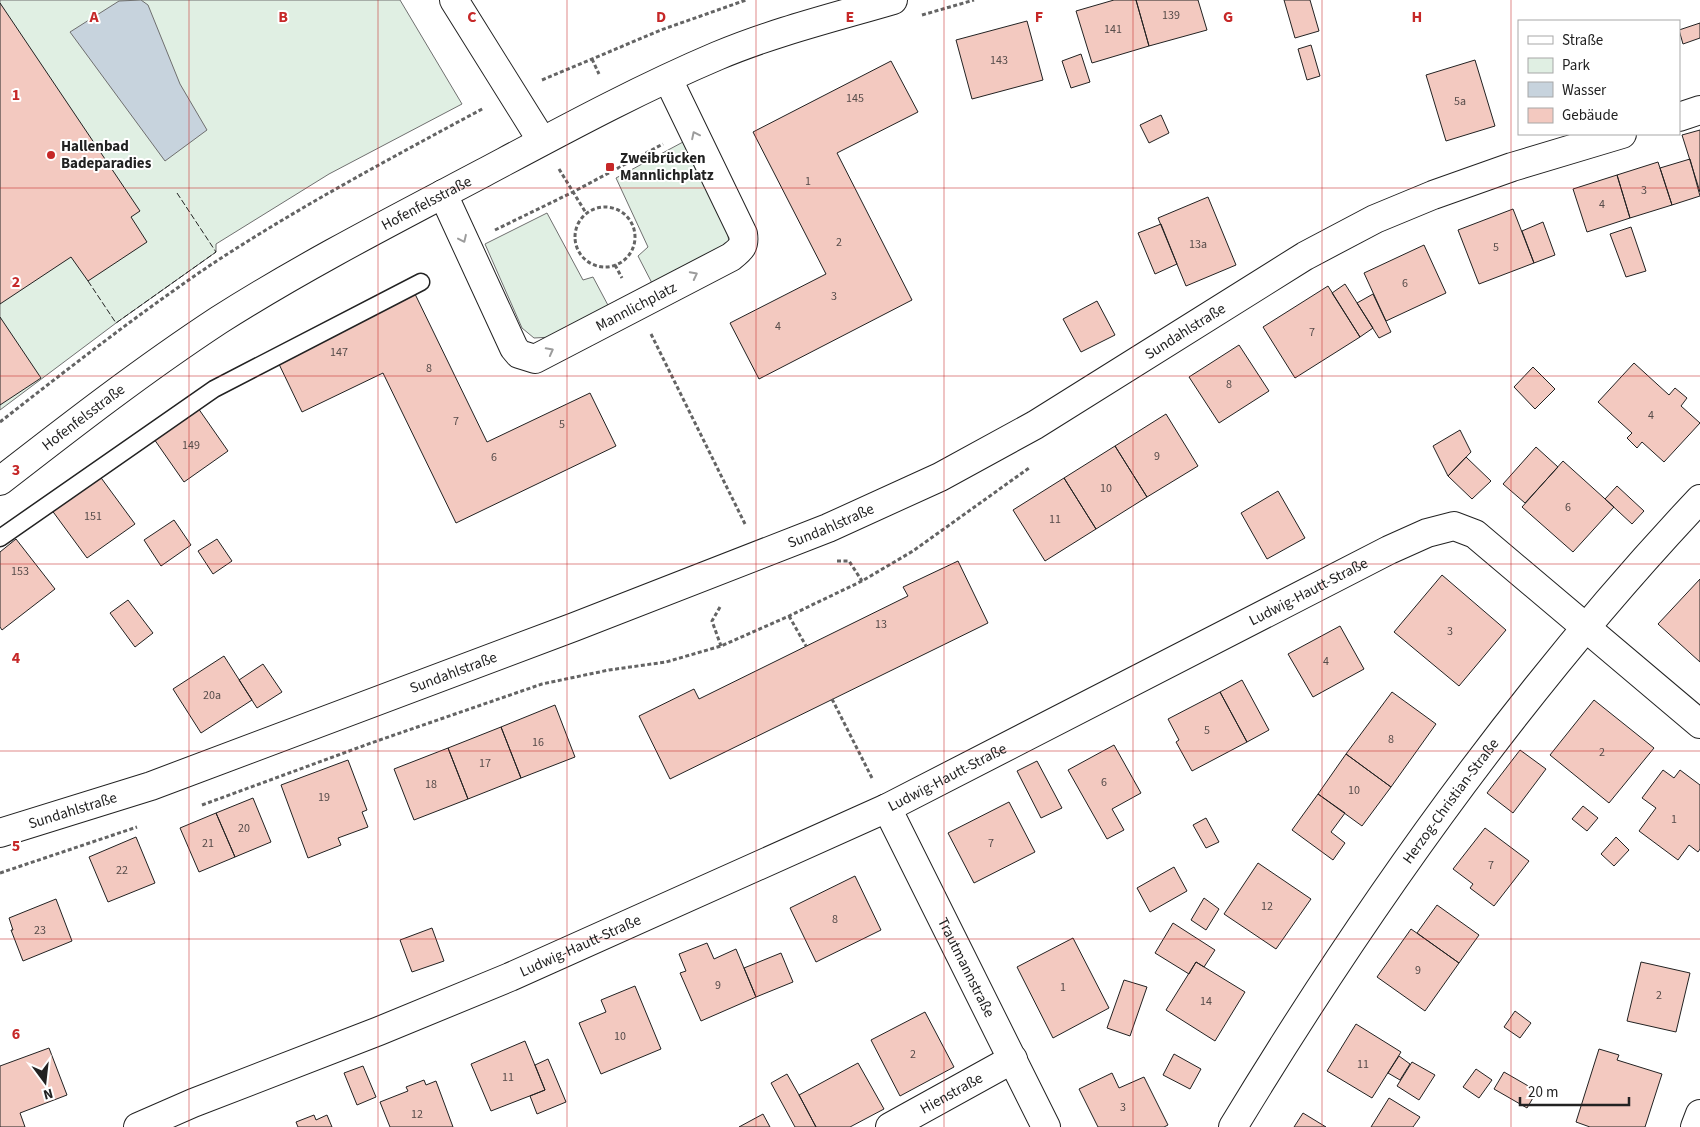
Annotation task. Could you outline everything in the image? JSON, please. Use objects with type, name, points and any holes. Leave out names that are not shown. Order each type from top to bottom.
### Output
[{"type":"street","points":[[454,0],[542,142]]},
{"type":"street","name":"Hofenfelsstraße","points":[[0,481],[78,420],[219,320],[281,282],[443,194],[542,142],[718,56],[773,36],[893,0]]},
{"type":"street","name":"Mannlichplatz","points":[[443,194],[512,344],[519,354],[535,359],[731,257],[744,242],[743,234],[668,79]]},
{"type":"street","points":[[1680,117],[1700,110]]},
{"type":"street","name":"Sundahlstraße","points":[[0,833],[152,786],[828,528],[940,477],[1035,425],[1305,256],[1375,219],[1494,173],[1619,135]]},
{"type":"street","name":"Herzog-Christian-Straße","points":[[1233,1127],[1366,919],[1423,837],[1492,744],[1585,629],[1656,546],[1700,499]]},
{"type":"street","name":"Ludwig-Hautt-Straße","points":[[138,1127],[510,977],[887,808],[1389,550],[1427,533],[1454,526],[1475,534],[1585,629],[1700,724]]},
{"type":"street","name":"Trautmannstraße","points":[[887,808],[1046,1127]]},
{"type":"street","name":"Hienstraße","points":[[890,1127],[1013,1059]]},
{"type":"street","points":[[1695,1127],[1700,1114]]},
{"type":"lane","points":[[0,538],[214,389],[421,282]]},
{"type":"path","points":[[0,422],[102,342],[210,266],[332,190],[511,93],[661,30],[746,0]]},
{"type":"path","points":[[542,142],[586,213]]},
{"type":"path","points":[[601,207],[614,208],[624,214],[632,224],[635,236],[633,248],[626,259],[615,265],[603,267],[590,264],[580,255],[575,244],[575,231],[580,219],[586,213],[601,207]]},
{"type":"path","points":[[636,305],[761,555]]},
{"type":"path","points":[[195,807],[371,743],[542,684],[609,670],[666,662],[721,646],[862,581],[849,561],[835,561]]},
{"type":"path","points":[[721,605],[712,621],[721,646]]},
{"type":"path","points":[[789,616],[806,646]]},
{"type":"path","points":[[832,699],[873,779]]},
{"type":"path","points":[[0,873],[140,826]]},
{"type":"green space","points":[[0,0],[400,0],[462,104],[329,174],[216,244],[216,252],[116,323],[0,410]]},
{"type":"green space","points":[[683,142],[727,228],[729,243],[654,287],[638,256],[648,247],[616,178]]},
{"type":"green space","points":[[547,213],[583,280],[593,277],[610,309],[552,337],[534,338],[522,328],[485,244]]},
{"type":"water","points":[[141,0],[148,5],[180,84],[207,130],[165,161],[70,32],[119,1]]},
{"type":"building","points":[[1114,0],[1136,0],[1149,46],[1092,63],[1076,11]]},
{"type":"building","points":[[1136,0],[1198,0],[1207,30],[1149,46]]},
{"type":"building","points":[[1284,0],[1310,0],[1319,31],[1295,38]]},
{"type":"building","name":"Hallenbad Badeparadies","points":[[0,3],[140,211],[131,217],[147,242],[88,281],[71,257],[0,304]]},
{"type":"building","points":[[1027,21],[1043,80],[972,99],[956,40]]},
{"type":"building","points":[[1700,23],[1700,38],[1683,44],[1680,30]]},
{"type":"building","points":[[1311,45],[1320,76],[1307,80],[1298,49]]},
{"type":"building","points":[[1081,54],[1090,82],[1071,88],[1062,61]]},
{"type":"building","points":[[1475,60],[1495,126],[1446,141],[1426,75]]},
{"type":"building","points":[[891,61],[918,112],[837,153],[912,300],[759,379],[730,323],[826,274],[753,132]]},
{"type":"building","points":[[1161,115],[1169,133],[1149,143],[1140,125]]},
{"type":"building","points":[[1700,130],[1700,192],[1682,135]]},
{"type":"building","points":[[1690,159],[1700,196],[1672,205],[1660,168]]},
{"type":"building","points":[[1658,162],[1672,205],[1630,218],[1617,175]]},
{"type":"building","points":[[1617,175],[1630,218],[1587,232],[1573,189]]},
{"type":"building","points":[[1208,197],[1236,265],[1186,286],[1158,218]]},
{"type":"building","points":[[1513,209],[1534,263],[1479,284],[1458,230]]},
{"type":"building","points":[[1543,222],[1555,255],[1534,263],[1522,231]]},
{"type":"building","points":[[1161,224],[1177,264],[1155,274],[1138,233]]},
{"type":"building","points":[[1631,227],[1646,271],[1626,277],[1610,234]]},
{"type":"building","points":[[1424,245],[1446,293],[1386,321],[1364,273]]},
{"type":"building","points":[[1345,284],[1373,328],[1360,337],[1332,293]]},
{"type":"building","points":[[1328,286],[1360,337],[1295,378],[1263,327]]},
{"type":"building","points":[[415,294],[487,442],[590,393],[616,446],[456,523],[383,373],[302,412],[277,360]]},
{"type":"building","points":[[1373,294],[1391,332],[1379,338],[1357,303]]},
{"type":"building","points":[[1097,301],[1115,335],[1081,352],[1063,319]]},
{"type":"building","points":[[0,317],[41,378],[0,405]]},
{"type":"building","points":[[1239,345],[1269,391],[1219,423],[1189,377]]},
{"type":"building","points":[[1634,363],[1669,395],[1675,388],[1687,398],[1681,406],[1700,423],[1664,462],[1642,442],[1637,448],[1627,438],[1632,433],[1598,402]]},
{"type":"building","points":[[1533,367],[1555,389],[1535,409],[1514,387]]},
{"type":"building","points":[[198,408],[228,451],[184,482],[154,439]]},
{"type":"building","points":[[1166,414],[1198,466],[1147,497],[1115,446]]},
{"type":"building","points":[[1460,430],[1471,452],[1448,476],[1433,446]]},
{"type":"building","points":[[1115,446],[1147,497],[1096,529],[1064,478]]},
{"type":"building","points":[[1536,447],[1558,467],[1525,503],[1503,484]]},
{"type":"building","points":[[1466,457],[1491,481],[1472,499],[1448,476]]},
{"type":"building","points":[[1563,461],[1614,507],[1573,552],[1522,507]]},
{"type":"building","points":[[99,475],[135,524],[87,558],[51,509]]},
{"type":"building","points":[[1064,478],[1096,529],[1045,561],[1013,510]]},
{"type":"building","points":[[1617,486],[1644,511],[1632,524],[1605,499]]},
{"type":"building","points":[[1278,491],[1305,538],[1267,559],[1241,513]]},
{"type":"building","points":[[174,520],[191,545],[161,566],[144,540]]},
{"type":"building","points":[[16,539],[55,589],[2,630],[0,627],[0,552]]},
{"type":"building","points":[[217,539],[232,561],[213,574],[198,551]]},
{"type":"building","points":[[958,561],[988,623],[670,779],[639,716],[694,689],[699,699],[908,596],[903,587]]},
{"type":"building","points":[[1442,575],[1506,630],[1459,686],[1394,632]]},
{"type":"building","points":[[1700,579],[1700,662],[1658,624]]},
{"type":"building","points":[[128,600],[153,633],[135,647],[110,613]]},
{"type":"building","points":[[1340,626],[1364,669],[1313,697],[1288,654]]},
{"type":"building","points":[[224,656],[252,700],[201,733],[173,689]]},
{"type":"building","points":[[263,664],[282,692],[257,708],[239,680]]},
{"type":"building","points":[[1242,680],[1269,730],[1247,742],[1220,692]]},
{"type":"building","points":[[1220,692],[1247,742],[1192,771],[1176,742],[1179,740],[1168,719]]},
{"type":"building","points":[[1392,692],[1436,724],[1391,787],[1346,754]]},
{"type":"building","points":[[1594,700],[1654,748],[1609,803],[1550,755]]},
{"type":"building","points":[[555,705],[575,757],[521,778],[501,727]]},
{"type":"building","points":[[501,727],[521,778],[468,799],[448,748]]},
{"type":"building","points":[[1114,745],[1141,793],[1112,809],[1124,830],[1107,839],[1068,770]]},
{"type":"building","points":[[448,748],[468,799],[414,820],[394,769]]},
{"type":"building","points":[[1520,750],[1546,769],[1513,813],[1487,793]]},
{"type":"building","points":[[1346,754],[1391,787],[1362,826],[1318,794]]},
{"type":"building","points":[[348,760],[367,810],[362,812],[368,827],[338,838],[341,845],[308,858],[281,785]]},
{"type":"building","points":[[1037,761],[1062,808],[1041,818],[1017,771]]},
{"type":"building","points":[[1663,770],[1674,778],[1680,770],[1700,785],[1700,849],[1698,852],[1689,845],[1678,860],[1639,831],[1656,808],[1642,798]]},
{"type":"building","points":[[1318,794],[1345,813],[1331,832],[1345,843],[1333,860],[1292,830]]},
{"type":"building","points":[[253,798],[271,842],[235,857],[216,813]]},
{"type":"building","points":[[1009,802],[1035,852],[974,883],[948,833]]},
{"type":"building","points":[[1583,806],[1598,818],[1587,831],[1572,819]]},
{"type":"building","points":[[216,813],[235,857],[199,872],[180,828]]},
{"type":"building","points":[[1206,818],[1219,842],[1206,848],[1193,825]]},
{"type":"building","points":[[1485,828],[1529,861],[1494,906],[1470,888],[1473,884],[1453,869]]},
{"type":"building","points":[[136,837],[155,883],[108,902],[89,857]]},
{"type":"building","points":[[1616,837],[1629,850],[1614,866],[1601,854]]},
{"type":"building","points":[[1258,863],[1311,899],[1276,949],[1224,914]]},
{"type":"building","points":[[1174,867],[1187,891],[1150,912],[1137,888]]},
{"type":"building","points":[[855,876],[881,930],[816,962],[790,908]]},
{"type":"building","points":[[1204,898],[1219,909],[1206,930],[1191,920]]},
{"type":"building","points":[[56,899],[72,941],[23,961],[11,930],[13,930],[9,918]]},
{"type":"building","points":[[1437,905],[1479,935],[1459,963],[1417,933]]},
{"type":"building","points":[[1173,923],[1215,950],[1204,967],[1196,962],[1189,974],[1155,953]]},
{"type":"building","points":[[432,928],[444,961],[412,972],[400,940]]},
{"type":"building","points":[[1411,929],[1459,963],[1425,1011],[1377,977]]},
{"type":"building","points":[[1073,938],[1109,1008],[1053,1038],[1017,967]]},
{"type":"building","points":[[707,943],[714,959],[736,949],[756,997],[701,1021],[680,973],[686,971],[679,954]]},
{"type":"building","points":[[781,953],[793,982],[756,997],[744,968]]},
{"type":"building","points":[[1196,962],[1245,992],[1215,1041],[1166,1010]]},
{"type":"building","points":[[1641,962],[1690,973],[1676,1032],[1627,1021]]},
{"type":"building","points":[[1124,980],[1147,987],[1130,1036],[1107,1028]]},
{"type":"building","points":[[635,986],[661,1049],[601,1074],[579,1023],[606,1012],[601,1000]]},
{"type":"building","points":[[1515,1011],[1531,1023],[1520,1038],[1504,1027]]},
{"type":"building","points":[[925,1012],[954,1067],[900,1096],[871,1040]]},
{"type":"building","points":[[1356,1024],[1401,1052],[1372,1098],[1327,1071]]},
{"type":"building","points":[[525,1041],[545,1090],[491,1111],[471,1064]]},
{"type":"building","points":[[49,1048],[67,1095],[20,1113],[25,1127],[0,1127],[0,1066]]},
{"type":"building","points":[[1599,1049],[1619,1055],[1617,1060],[1662,1074],[1645,1127],[1590,1127],[1576,1122]]},
{"type":"building","points":[[1174,1054],[1201,1069],[1190,1089],[1163,1075]]},
{"type":"building","points":[[1399,1056],[1410,1064],[1400,1080],[1388,1073]]},
{"type":"building","points":[[548,1059],[566,1102],[537,1114],[530,1096],[545,1090],[535,1065]]},
{"type":"building","points":[[1412,1062],[1435,1075],[1419,1100],[1397,1086]]},
{"type":"building","points":[[858,1063],[884,1109],[850,1127],[816,1127],[799,1095]]},
{"type":"building","points":[[363,1066],[376,1097],[357,1105],[344,1073]]},
{"type":"building","points":[[1476,1069],[1492,1080],[1479,1098],[1463,1087]]},
{"type":"building","points":[[1504,1072],[1537,1091],[1527,1108],[1494,1089]]},
{"type":"building","points":[[1112,1073],[1119,1088],[1144,1077],[1168,1125],[1164,1127],[1098,1127],[1079,1089]]},
{"type":"building","points":[[787,1074],[816,1127],[795,1127],[771,1083]]},
{"type":"building","points":[[424,1080],[426,1085],[436,1081],[453,1127],[390,1127],[380,1102],[408,1091],[406,1087]]},
{"type":"building","points":[[1389,1098],[1420,1117],[1413,1127],[1371,1127]]},
{"type":"building","points":[[1303,1113],[1326,1127],[1294,1127]]},
{"type":"building","points":[[763,1114],[770,1127],[739,1127]]},
{"type":"building","points":[[314,1115],[316,1120],[327,1115],[332,1127],[298,1127],[296,1122]]},
{"type":"fence","points":[[88,281],[116,323],[216,252],[177,193]]},
{"type":"place","name":"Hallenbad Badeparadies","points":[[51,155]]},
{"type":"place","name":"Zweibrücken Mannlichplatz","points":[[610,167]]}]
